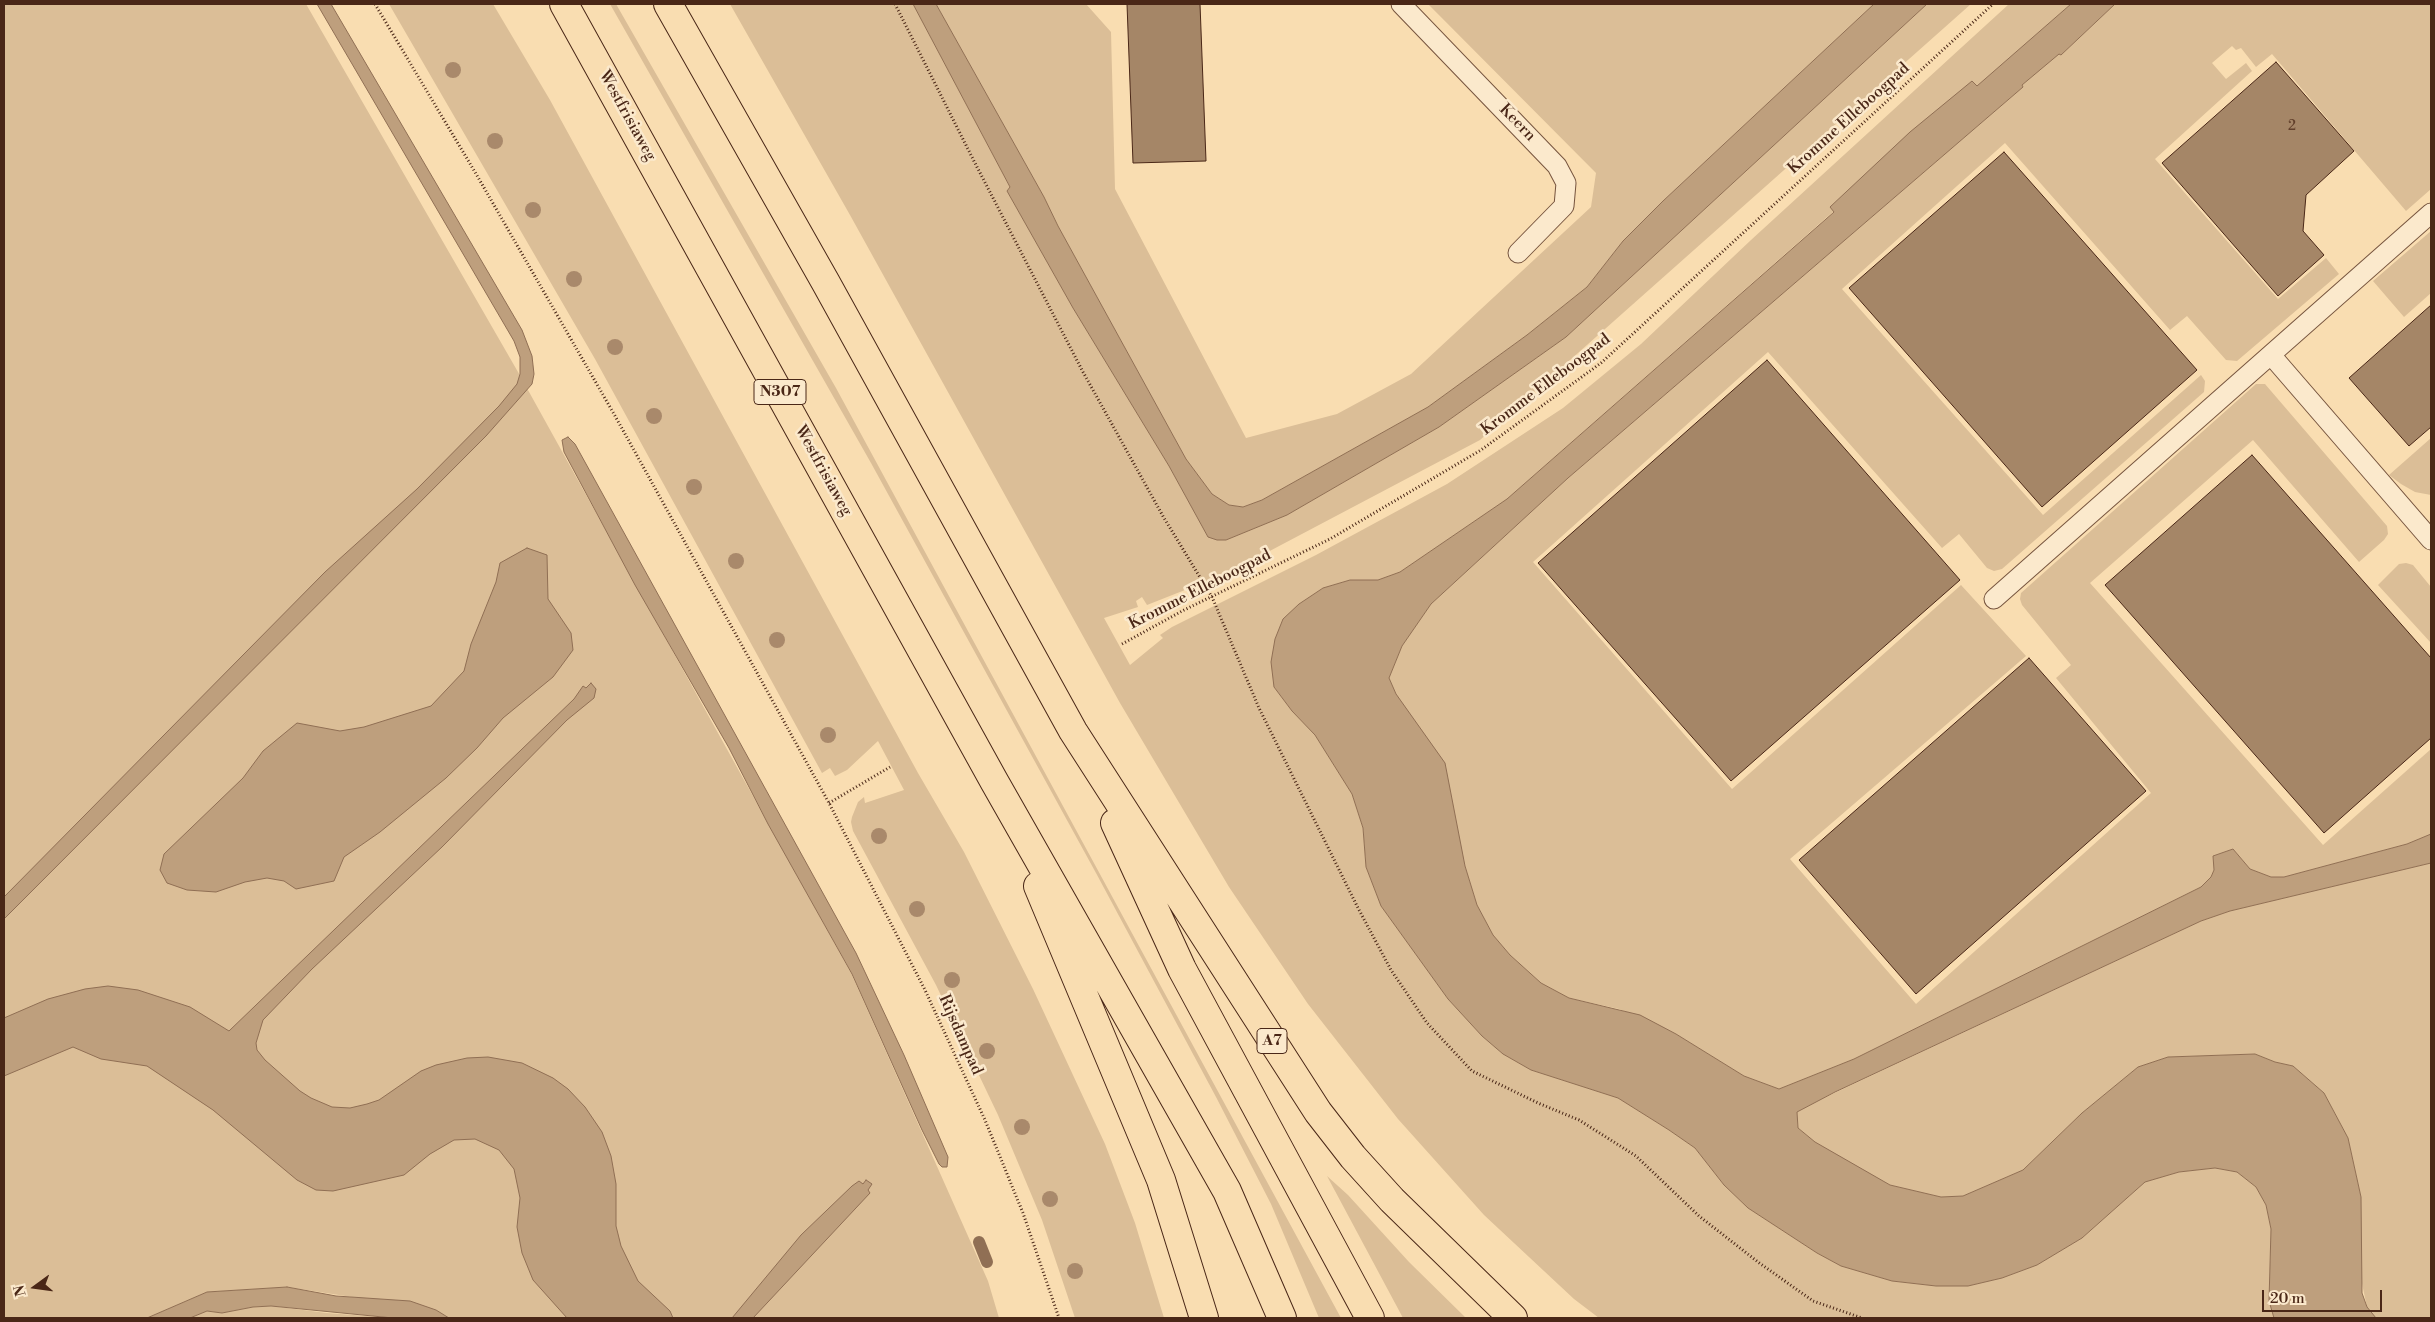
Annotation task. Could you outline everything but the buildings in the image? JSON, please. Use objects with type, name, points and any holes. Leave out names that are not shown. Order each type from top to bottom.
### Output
[{"type":"highway","name":"Westfrisiaweg","points":[[564,4],[994,781]]},
{"type":"highway","points":[[668,4],[826,283],[1072,731],[1182,969],[1370,1318]]},
{"type":"highway","name":"A7","points":[[1072,731],[1318,1112],[1353,1157],[1392,1200],[1513,1318]]},
{"type":"highway","points":[[994,781],[1161,1180],[1204,1318]]},
{"type":"highway","points":[[994,781],[1227,1191],[1282,1318]]},
{"type":"lane","name":"Keern","points":[[1401,4],[1557,166],[1566,183],[1564,206],[1518,253]]},
{"type":"lane","points":[[1994,599],[2431,213]]},
{"type":"lane","points":[[2270,355],[2431,540]]},
{"type":"path","name":"Rijsdampad","points":[[375,4],[475,172],[604,397],[829,803],[926,990],[985,1120],[1023,1213],[1059,1318]]},
{"type":"path","points":[[895,4],[1083,372],[1164,518],[1212,597],[1259,708],[1390,970],[1427,1023],[1472,1071],[1538,1103],[1579,1120],[1595,1130],[1636,1156],[1699,1216],[1781,1279],[1813,1300],[1862,1318]]},
{"type":"path","name":"Kromme Elleboogpad","points":[[1122,644],[1330,539],[1481,450],[1601,363],[1993,4]]},
{"type":"path","points":[[829,803],[890,767]]},
{"type":"shaded area","points":[[4,4],[306,4],[518,372],[851,973],[988,1281],[999,1318],[449,1318],[436,1310],[287,1287],[207,1292],[147,1318],[4,1318]]},
{"type":"shaded area","points":[[317,4],[331,4],[522,330],[532,356],[534,374],[532,384],[486,436],[4,919],[4,897],[325,572],[417,489],[499,406],[517,384],[520,374],[520,357],[514,341]]},
{"type":"shaded area","points":[[389,4],[493,4],[550,100],[918,773],[964,852],[1033,989],[1105,1144],[1135,1223],[1164,1318],[1075,1318],[1042,1220],[998,1115],[936,985],[853,831],[852,817],[858,802],[864,797],[865,803],[904,790],[878,741],[847,770],[835,776],[830,768],[822,773],[595,359]]},
{"type":"shaded area","points":[[610,4],[616,4],[836,388],[1341,1318],[1319,1318],[1271,1204],[1096,873],[871,463]]},
{"type":"shaded area","points":[[730,4],[913,4],[1010,187],[1007,191],[1073,308],[1169,466],[1208,536],[1226,540],[1287,515],[1439,427],[1566,337],[1927,4],[1971,4],[1480,440],[1228,573],[1147,605],[1142,597],[1136,601],[1138,607],[1104,618],[1130,665],[1163,638],[1160,635],[1172,627],[1316,555],[1447,484],[1563,408],[1641,344],[1751,240],[2009,4],[2071,4],[1977,87],[1972,82],[1830,207],[1834,211],[1507,499],[1400,572],[1378,580],[1350,580],[1323,588],[1299,604],[1283,620],[1274,687],[1292,711],[1315,735],[1352,794],[1363,828],[1366,867],[1381,906],[1448,999],[1482,1036],[1503,1054],[1531,1070],[1618,1098],[1669,1130],[1695,1148],[1724,1185],[1748,1208],[1817,1253],[1841,1266],[1892,1281],[1936,1286],[1968,1286],[2002,1278],[2037,1265],[2082,1238],[2145,1182],[2179,1172],[2215,1168],[2237,1172],[2256,1187],[2266,1205],[2271,1229],[2269,1301],[2274,1318],[1599,1318],[1574,1299],[1484,1215],[1398,1119],[1308,1004],[1229,887],[1120,703],[850,215]]},
{"type":"shaded area","points":[[913,4],[936,4],[1044,197],[1058,226],[1186,459],[1212,494],[1229,505],[1243,507],[1262,500],[1428,407],[1527,335],[1587,287],[1623,241],[1663,201],[1874,4],[1927,4],[1566,337],[1439,427],[1287,515],[1226,540],[1217,540],[1208,537],[1169,466],[1073,308],[1007,191],[1010,187]]},
{"type":"shaded area","points":[[936,4],[1086,4],[1111,32],[1115,189],[1246,438],[1337,414],[1411,374],[1591,207],[1596,173],[1428,4],[1874,4],[1663,201],[1623,241],[1587,287],[1527,335],[1428,407],[1262,500],[1243,507],[1229,505],[1212,494],[1186,459],[1058,226],[1044,197]]},
{"type":"shaded area","points":[[2071,4],[2115,4],[2061,55],[2059,54],[2022,85],[2023,87],[1568,478],[1431,604],[1402,646],[1389,678],[1396,694],[1445,763],[1465,866],[1477,905],[1493,935],[1510,955],[1541,983],[1569,998],[1640,1015],[1676,1034],[1744,1076],[1779,1089],[1854,1059],[2201,887],[2211,877],[2214,870],[2213,856],[2233,849],[2250,869],[2271,877],[2284,877],[2407,844],[2431,834],[2431,863],[2230,911],[2201,921],[1835,1092],[1797,1112],[1798,1128],[1815,1142],[1890,1185],[1941,1197],[1963,1196],[2023,1170],[2082,1113],[2138,1067],[2168,1057],[2255,1054],[2275,1062],[2293,1066],[2324,1093],[2348,1138],[2361,1197],[2362,1293],[2367,1307],[2376,1318],[2274,1318],[2269,1301],[2271,1229],[2266,1205],[2256,1187],[2237,1172],[2215,1168],[2179,1172],[2145,1182],[2082,1238],[2037,1265],[2002,1278],[1968,1286],[1936,1286],[1892,1281],[1841,1266],[1817,1253],[1748,1208],[1724,1185],[1695,1148],[1669,1130],[1618,1098],[1531,1070],[1503,1054],[1482,1036],[1448,999],[1381,906],[1366,867],[1363,828],[1352,794],[1315,735],[1292,711],[1274,687],[1271,662],[1275,639],[1283,619],[1299,604],[1323,588],[1350,580],[1378,580],[1400,572],[1507,499],[1834,212],[1830,207],[1910,132],[1972,81],[1977,86]]},
{"type":"shaded area","points":[[2115,4],[2431,4],[2431,189],[2406,211],[2272,54],[2256,67],[2241,48],[2236,50],[2232,46],[2212,63],[2226,79],[2246,63],[2252,71],[2155,159],[2278,299],[2326,258],[2339,274],[2237,361],[2226,360],[2187,316],[2170,330],[2005,143],[1842,289],[2043,515],[2201,375],[2205,381],[2204,392],[2002,569],[1994,571],[1987,568],[1959,534],[1942,548],[1768,352],[1533,562],[1732,789],[1961,585],[2026,656],[1790,859],[1916,1004],[2151,793],[2056,678],[2071,665],[2022,605],[2021,593],[2256,384],[2265,384],[2387,526],[2388,534],[2384,540],[2359,562],[2253,440],[2090,583],[2323,845],[2431,749],[2431,834],[2407,844],[2284,877],[2271,877],[2250,869],[2233,849],[2213,856],[2214,870],[2211,877],[2201,887],[1854,1059],[1779,1089],[1744,1076],[1676,1034],[1619,1009],[1569,998],[1541,983],[1510,955],[1493,935],[1477,905],[1465,866],[1389,678],[1402,646],[1431,604],[1568,478],[2023,87],[2022,85],[2059,53],[2061,55]]},
{"type":"shaded area","points":[[2431,231],[2431,293],[2404,317],[2373,281]]},
{"type":"shaded area","points":[[568,437],[575,444],[856,953],[904,1055],[948,1157],[947,1167],[942,1167],[939,1164],[922,1130],[852,974],[768,824],[729,748],[635,585],[564,452],[562,440]]},
{"type":"shaded area","points":[[2431,438],[2431,495],[2415,492],[2389,475]]},
{"type":"shaded area","points":[[527,548],[547,555],[548,599],[571,633],[573,650],[553,677],[503,718],[477,748],[446,778],[380,832],[344,857],[334,881],[296,889],[284,881],[267,878],[245,882],[216,892],[187,890],[167,883],[160,870],[164,854],[243,778],[263,751],[297,723],[340,731],[364,727],[431,706],[464,671],[471,644],[496,582],[500,563]]},
{"type":"shaded area","points":[[2399,564],[2413,565],[2431,587],[2431,643],[2378,585]]},
{"type":"shaded area","points":[[591,683],[596,689],[594,698],[567,720],[442,847],[312,969],[263,1020],[256,1043],[257,1050],[265,1060],[300,1091],[332,1107],[350,1108],[379,1100],[421,1071],[436,1065],[467,1058],[488,1057],[522,1063],[553,1078],[568,1089],[585,1107],[602,1132],[611,1156],[616,1184],[616,1226],[621,1246],[638,1281],[670,1311],[673,1318],[567,1318],[533,1280],[522,1253],[517,1227],[520,1198],[514,1169],[499,1150],[475,1139],[454,1140],[430,1154],[404,1175],[333,1191],[316,1190],[297,1180],[213,1110],[147,1066],[101,1059],[73,1047],[4,1076],[4,1018],[48,999],[85,989],[108,986],[138,990],[190,1007],[229,1031],[574,699],[583,686],[586,688]]},
{"type":"shaded area","points":[[2431,863],[2431,1318],[2376,1318],[2367,1307],[2361,1279],[2361,1197],[2348,1138],[2324,1093],[2293,1066],[2275,1062],[2255,1054],[2168,1057],[2138,1067],[2082,1113],[2023,1170],[1963,1196],[1941,1197],[1890,1185],[1850,1164],[1815,1142],[1798,1128],[1797,1112],[1813,1103],[2201,921],[2230,911]]},
{"type":"shaded area","points":[[1327,1176],[1348,1195],[1409,1262],[1466,1318],[1403,1318]]},
{"type":"shaded area","points":[[866,1180],[872,1184],[868,1190],[870,1193],[753,1318],[732,1318],[801,1235],[852,1186],[859,1181],[863,1184]]},
{"type":"shaded area","points":[[287,1287],[336,1296],[410,1301],[436,1310],[449,1318],[393,1318],[271,1306],[253,1307],[222,1313],[207,1311],[190,1318],[147,1318],[207,1292]]},
{"type":"shaded area","points":[[271,1306],[393,1318],[190,1318],[207,1311],[222,1313],[253,1307]]},
{"type":"waterway","points":[[979,1242],[987,1262]]}]
